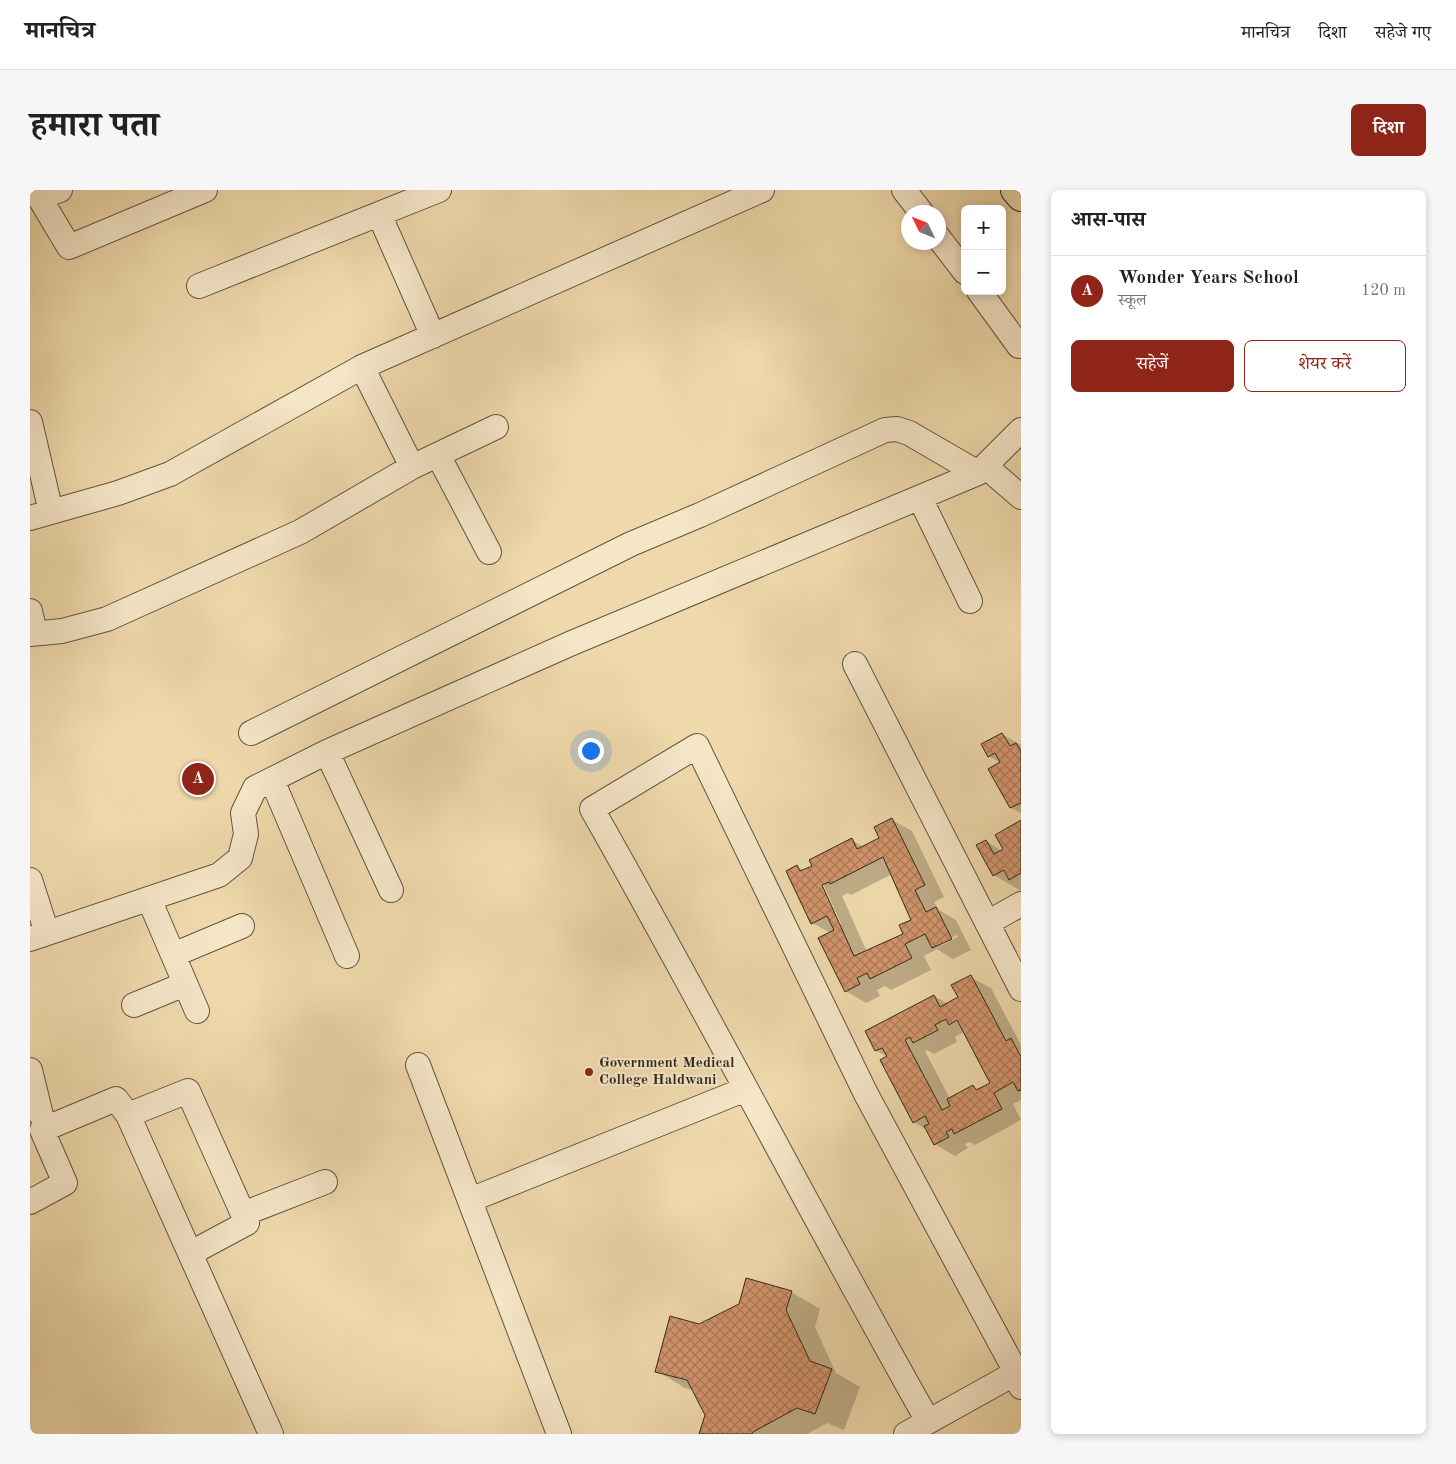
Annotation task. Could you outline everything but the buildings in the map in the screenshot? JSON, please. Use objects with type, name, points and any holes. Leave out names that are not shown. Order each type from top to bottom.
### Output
[{"type":"highway","points":[[1015,190],[1021,197]]},
{"type":"street","points":[[45,192],[69,247],[205,190]]},
{"type":"street","points":[[199,286],[439,190]]},
{"type":"street","points":[[30,422],[40,515],[118,494],[170,474],[362,367],[762,190]]},
{"type":"street","points":[[904,190],[916,205]]},
{"type":"street","points":[[379,214],[433,336]]},
{"type":"street","points":[[946,247],[961,267]]},
{"type":"street","points":[[982,295],[1019,346]]},
{"type":"street","points":[[362,367],[412,466]]},
{"type":"street","points":[[32,626],[83,627],[107,619],[300,532],[412,466],[496,427]]},
{"type":"street","points":[[251,733],[631,544],[700,515],[885,430],[897,429],[908,433],[982,469],[1021,498]]},
{"type":"street","points":[[30,880],[38,936],[218,875],[240,858],[246,834],[242,813],[255,788],[327,752],[572,643],[920,498],[982,469],[1021,430]]},
{"type":"street","points":[[438,455],[488,552]]},
{"type":"street","points":[[920,498],[970,600]]},
{"type":"street","points":[[855,664],[1021,989]]},
{"type":"street","points":[[906,1434],[928,1421],[1019,1376],[866,1094],[697,746],[592,809],[674,953],[928,1421]]},
{"type":"street","points":[[327,752],[391,890]]},
{"type":"street","points":[[272,780],[347,956]]},
{"type":"street","points":[[149,899],[197,1011]]},
{"type":"street","points":[[987,923],[1021,904]]},
{"type":"street","points":[[173,955],[242,926]]},
{"type":"street","points":[[134,1005],[186,984]]},
{"type":"street","points":[[418,1065],[559,1434]]},
{"type":"street","points":[[30,1070],[41,1115]]},
{"type":"street","points":[[470,1200],[746,1088]]},
{"type":"street","points":[[128,1114],[188,1091],[247,1223],[191,1253]]},
{"type":"street","points":[[30,1202],[65,1183],[42,1130],[116,1098],[128,1114],[271,1434]]},
{"type":"street","points":[[243,1214],[325,1182]]},
{"type":"place","name":"Wonder Years School","points":[[198,779]]},
{"type":"place","name":"Government Medical College Haldwani","points":[[589,1072]]}]
